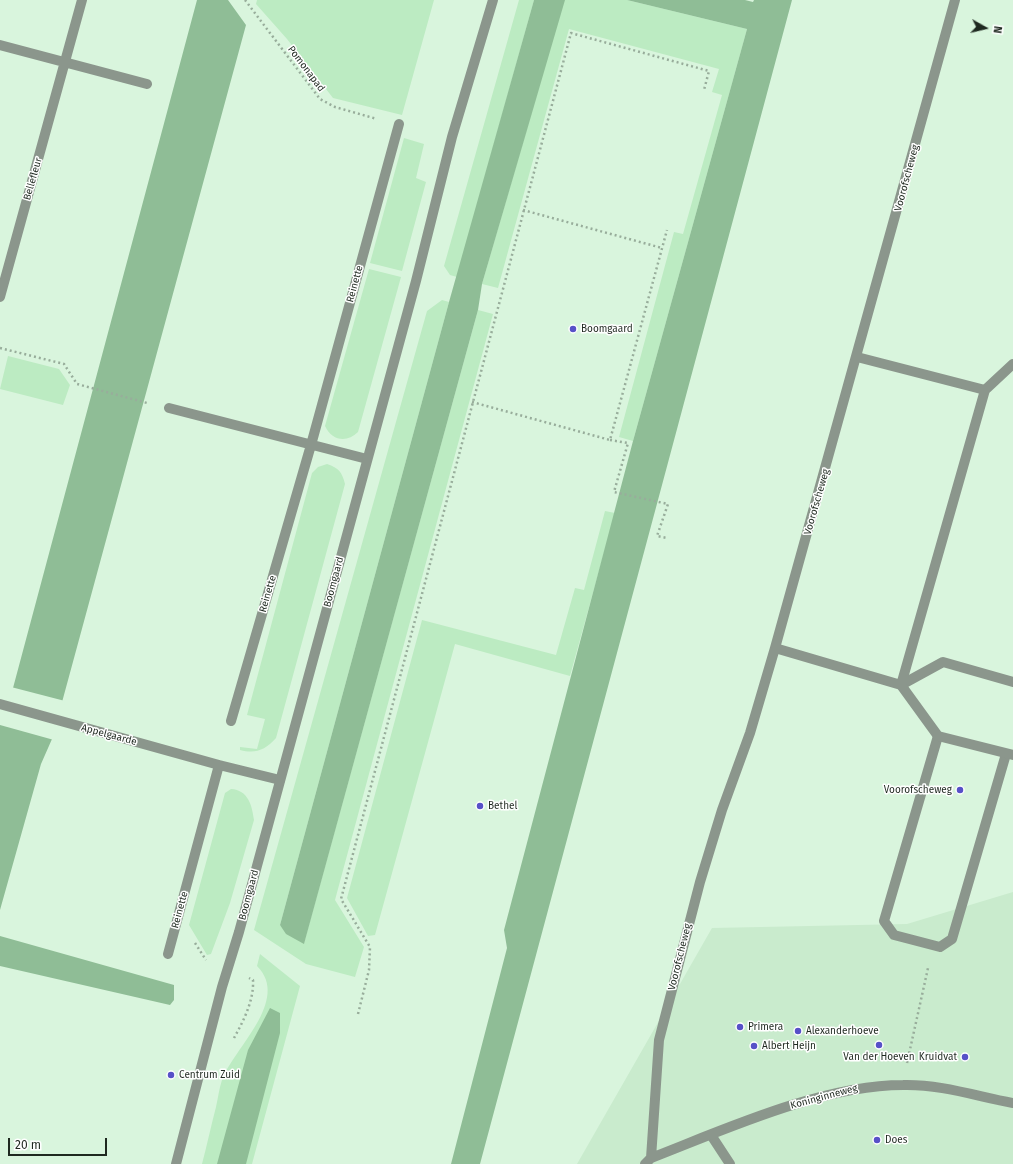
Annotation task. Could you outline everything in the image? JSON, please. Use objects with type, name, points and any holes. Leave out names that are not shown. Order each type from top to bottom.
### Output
[{"type":"street","name":"Bellefleur","points":[[0,297],[82,0]]},
{"type":"street","name":"Boomgaard","points":[[176,1164],[222,987],[235,945],[416,281],[452,138],[493,0]]},
{"type":"street","name":"Voorofscheweg","points":[[648,1161],[659,1040],[700,882],[722,810],[750,733],[775,648],[955,0]]},
{"type":"street","points":[[0,45],[147,84]]},
{"type":"street","name":"Reinette","points":[[231,721],[311,445],[399,124]]},
{"type":"street","points":[[857,357],[985,390]]},
{"type":"street","points":[[901,685],[985,390],[1013,364]]},
{"type":"street","points":[[169,408],[367,459]]},
{"type":"street","points":[[775,648],[901,685],[938,736],[1010,755],[952,939],[940,947],[894,935],[884,921],[938,736]]},
{"type":"street","points":[[901,685],[943,662],[1013,682]]},
{"type":"street","name":"Appelgaarde","points":[[0,704],[219,765]]},
{"type":"street","points":[[219,765],[280,780]]},
{"type":"street","name":"Reinette","points":[[168,954],[219,765]]},
{"type":"street","name":"Koninginneweg","points":[[648,1161],[711,1135],[799,1104],[862,1087],[903,1084],[934,1086],[1013,1103]]},
{"type":"street","points":[[711,1135],[730,1164]]},
{"type":"path","name":"Pomonapad","points":[[245,0],[320,99],[335,107],[399,124]]},
{"type":"path","points":[[358,1014],[369,970],[370,947],[340,899],[571,34],[709,71],[704,90]]},
{"type":"path","points":[[523,210],[662,248]]},
{"type":"path","points":[[610,440],[667,230]]},
{"type":"path","points":[[0,348],[64,364],[76,384],[143,402]]},
{"type":"path","points":[[472,402],[610,440],[628,443],[614,492],[668,504],[657,536],[666,538]]},
{"type":"path","points":[[903,1084],[933,945]]},
{"type":"shaded area","points":[[197,0],[228,0],[246,25],[52,739],[41,764],[0,910],[0,712],[13,688]]},
{"type":"shaded area","points":[[257,0],[434,0],[402,115],[333,98],[287,39],[256,4]]},
{"type":"shaded area","points":[[519,0],[534,0],[457,277],[450,275],[444,266]]},
{"type":"shaded area","points":[[534,0],[565,0],[482,284],[478,310],[304,944],[286,934],[280,925],[449,302]]},
{"type":"shaded area","points":[[564,0],[627,0],[747,29],[633,441],[619,437],[674,232],[683,234],[722,95],[712,92],[719,69],[569,29],[498,288],[482,284]]},
{"type":"shaded area","points":[[627,0],[745,0],[753,2],[754,0],[792,0],[480,1164],[451,1164],[507,948],[504,930],[633,441],[747,29]]},
{"type":"shaded area","points":[[404,138],[424,144],[416,178],[426,182],[402,271],[370,263]]},
{"type":"shaded area","points":[[369,269],[401,277],[358,432],[349,438],[340,439],[332,435],[325,426]]},
{"type":"shaded area","points":[[442,300],[449,302],[280,925],[304,943],[478,310],[493,314],[335,900],[364,947],[355,977],[306,964],[254,930],[427,311]]},
{"type":"shaded area","points":[[8,356],[59,369],[70,385],[63,405],[0,389]]},
{"type":"shaded area","points":[[327,464],[339,471],[343,476],[345,484],[276,738],[268,746],[260,750],[251,752],[240,750],[240,747],[257,749],[265,719],[247,715],[312,473],[318,467]]},
{"type":"shaded area","points":[[605,511],[615,513],[570,676],[455,644],[375,935],[368,936],[347,898],[422,620],[556,655],[575,588],[584,590]]},
{"type":"shaded area","points":[[231,789],[241,792],[248,799],[254,820],[230,903],[211,954],[207,955],[189,925],[225,793]]},
{"type":"shaded area","points":[[1013,892],[1013,1164],[577,1164],[712,928],[907,924]]},
{"type":"shaded area","points":[[0,936],[174,985],[174,1000],[170,1005],[0,966]]},
{"type":"shaded area","points":[[260,954],[300,986],[252,1164],[202,1164],[222,1080],[228,1067],[257,1024],[264,1009],[268,994],[266,979],[257,966]]},
{"type":"shaded area","points":[[270,1008],[280,1013],[280,1033],[246,1164],[217,1164],[248,1050]]},
{"type":"pier","points":[[11,687],[65,701],[54,740],[0,725],[0,708]]},
{"type":"place","name":"Boomgaard","points":[[573,329]]},
{"type":"place","name":"Voorofscheweg","points":[[960,790]]},
{"type":"place","name":"Bethel","points":[[480,806]]},
{"type":"place","name":"Primera","points":[[740,1027]]},
{"type":"place","name":"Alexanderhoeve","points":[[798,1031]]},
{"type":"place","name":"Van der Hoeven","points":[[879,1045]]},
{"type":"place","name":"Albert Heijn","points":[[754,1046]]},
{"type":"place","name":"Kruidvat","points":[[965,1057]]},
{"type":"place","name":"Centrum Zuid","points":[[171,1075]]},
{"type":"place","name":"Does","points":[[877,1140]]}]
